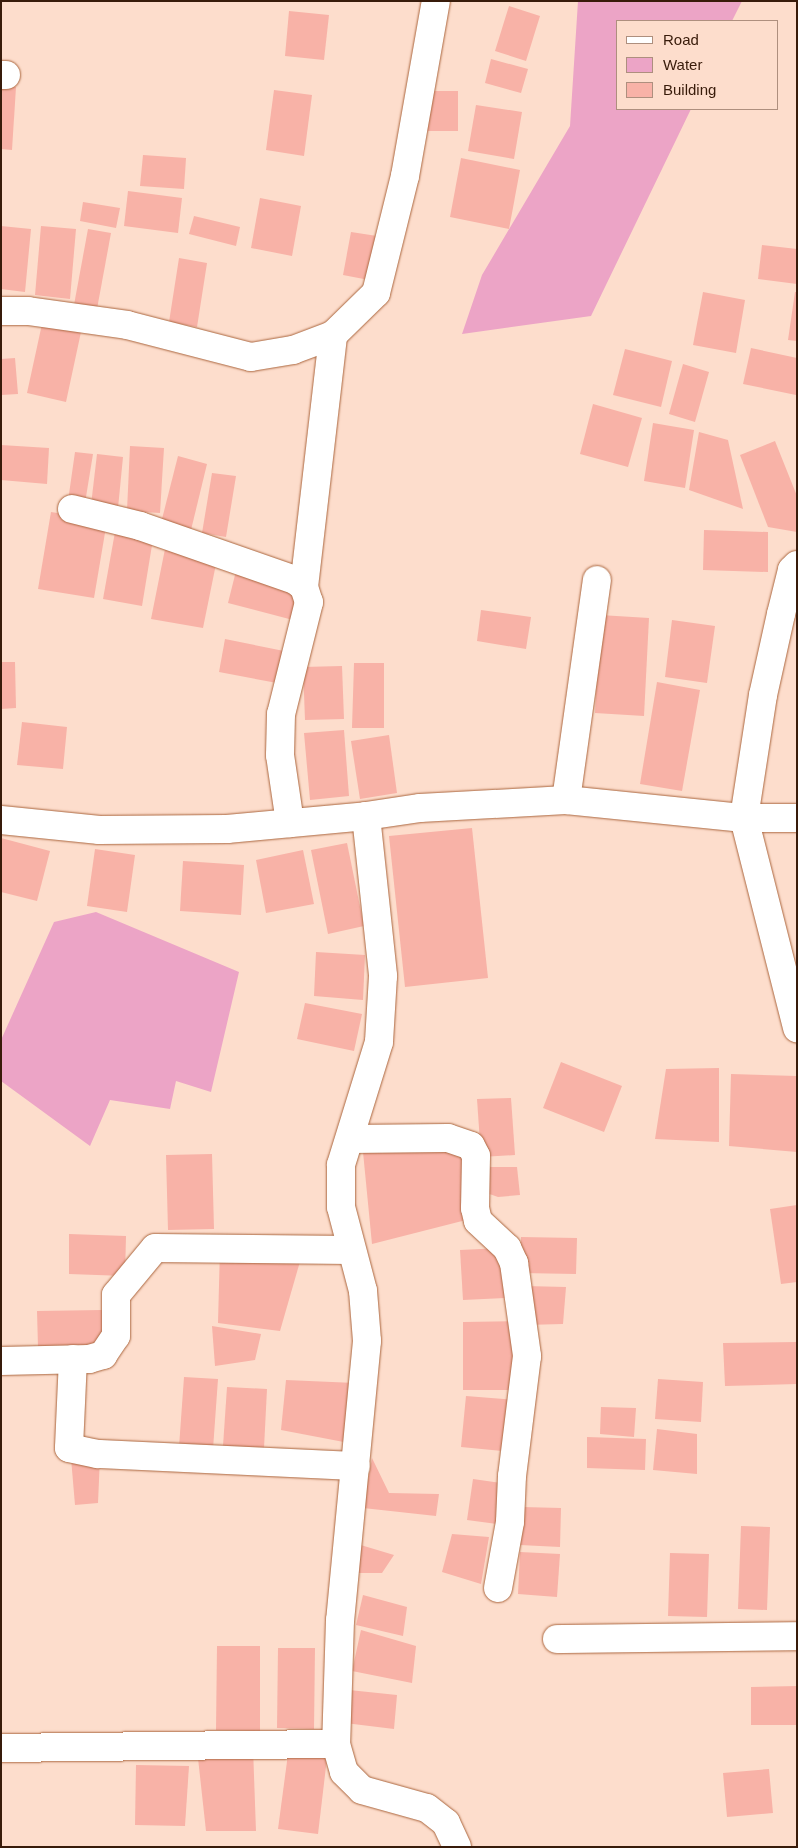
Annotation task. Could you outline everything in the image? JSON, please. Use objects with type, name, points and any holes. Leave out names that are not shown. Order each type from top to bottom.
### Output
[{"type":"street","points":[[1,311],[28,311],[127,325],[251,357],[293,350],[333,335],[376,293],[405,176],[436,1]]},
{"type":"street","points":[[290,823],[280,755],[281,714],[309,602],[304,586],[333,335]]},
{"type":"street","points":[[72,509],[140,526],[295,580],[304,586]]},
{"type":"street","points":[[797,565],[792,570],[785,596],[763,695],[744,818],[797,1028]]},
{"type":"street","points":[[566,800],[597,580]]},
{"type":"street","points":[[1,820],[99,830],[227,828],[366,816],[420,808],[566,800],[744,818],[797,818]]},
{"type":"street","points":[[366,816],[383,976],[379,1042],[341,1165],[341,1207],[363,1291],[367,1340],[340,1620],[336,1744],[344,1772],[362,1790],[427,1808],[446,1823],[457,1847]]},
{"type":"street","points":[[350,1139],[448,1138],[471,1146],[476,1156],[475,1208],[478,1221],[507,1248],[514,1263],[527,1356],[512,1476],[510,1522],[498,1588]]},
{"type":"street","points":[[1,1361],[73,1359],[104,1355],[113,1346],[116,1336],[116,1295],[155,1248],[351,1250]]},
{"type":"street","points":[[73,1359],[69,1448],[98,1454],[356,1466]]},
{"type":"street","points":[[557,1639],[797,1636]]},
{"type":"street","points":[[1,1748],[336,1744]]},
{"type":"water","points":[[578,1],[742,1],[732,20],[616,20],[616,110],[691,110],[591,316],[462,334],[482,275],[570,126]]},
{"type":"water","points":[[96,912],[239,972],[211,1092],[176,1081],[170,1109],[110,1100],[90,1146],[1,1081],[1,1040],[54,922]]},
{"type":"building","points":[[509,6],[540,16],[526,61],[495,51]]},
{"type":"building","points":[[289,11],[329,15],[324,60],[285,56]]},
{"type":"building","points":[[491,59],[528,69],[521,93],[485,83]]},
{"type":"building","points":[[1,86],[16,87],[12,150],[1,149]]},
{"type":"building","points":[[274,90],[312,95],[304,156],[266,150]]},
{"type":"building","points":[[424,91],[458,91],[458,131],[424,131]]},
{"type":"building","points":[[476,105],[522,112],[514,159],[468,151]]},
{"type":"building","points":[[143,155],[186,158],[184,189],[140,186]]},
{"type":"building","points":[[461,158],[520,170],[509,229],[450,217]]},
{"type":"building","points":[[128,191],[182,198],[178,233],[124,226]]},
{"type":"building","points":[[260,198],[301,206],[292,256],[251,248]]},
{"type":"building","points":[[83,202],[120,208],[116,228],[80,221]]},
{"type":"building","points":[[194,216],[240,227],[236,246],[189,234]]},
{"type":"building","points":[[1,226],[31,229],[25,292],[1,289]]},
{"type":"building","points":[[41,226],[76,229],[70,299],[35,295]]},
{"type":"building","points":[[88,229],[111,233],[97,309],[74,305]]},
{"type":"building","points":[[351,232],[377,236],[369,280],[343,275]]},
{"type":"building","points":[[762,245],[797,249],[797,284],[758,279]]},
{"type":"building","points":[[179,258],[207,263],[197,327],[169,322]]},
{"type":"building","points":[[703,292],[745,300],[736,353],[693,345]]},
{"type":"building","points":[[795,292],[797,292],[797,341],[788,340]]},
{"type":"building","points":[[42,324],[81,332],[66,402],[27,393]]},
{"type":"building","points":[[751,348],[797,358],[796,395],[743,384]]},
{"type":"building","points":[[625,349],[672,361],[661,407],[613,395]]},
{"type":"building","points":[[15,358],[18,394],[1,395],[1,359]]},
{"type":"building","points":[[683,364],[709,372],[695,422],[669,414]]},
{"type":"building","points":[[593,404],[642,418],[628,467],[580,454]]},
{"type":"building","points":[[653,423],[694,430],[685,488],[644,481]]},
{"type":"building","points":[[699,432],[728,440],[743,509],[689,490]]},
{"type":"building","points":[[775,441],[797,496],[797,532],[768,527],[740,455]]},
{"type":"building","points":[[1,445],[49,448],[47,484],[1,480]]},
{"type":"building","points":[[130,446],[164,448],[160,513],[127,511]]},
{"type":"building","points":[[75,452],[93,454],[85,503],[68,501]]},
{"type":"building","points":[[97,454],[123,457],[118,508],[91,505]]},
{"type":"building","points":[[178,456],[207,464],[191,530],[161,523]]},
{"type":"building","points":[[212,473],[236,476],[226,537],[202,533]]},
{"type":"building","points":[[51,512],[107,521],[94,598],[38,589]]},
{"type":"building","points":[[704,530],[768,532],[768,572],[703,570]]},
{"type":"building","points":[[115,532],[153,539],[142,606],[103,599]]},
{"type":"building","points":[[165,549],[217,559],[203,628],[151,619]]},
{"type":"building","points":[[236,571],[301,588],[293,620],[228,603]]},
{"type":"building","points":[[481,610],[531,617],[526,649],[477,641]]},
{"type":"building","points":[[600,615],[649,618],[644,716],[595,713]]},
{"type":"building","points":[[672,620],[715,626],[707,683],[665,677]]},
{"type":"building","points":[[225,639],[284,651],[277,683],[219,672]]},
{"type":"building","points":[[1,662],[15,662],[16,708],[1,709]]},
{"type":"building","points":[[354,663],[384,663],[384,728],[352,728]]},
{"type":"building","points":[[342,666],[344,719],[305,720],[303,667]]},
{"type":"building","points":[[657,682],[700,690],[682,791],[640,784]]},
{"type":"building","points":[[22,722],[67,727],[63,769],[17,765]]},
{"type":"building","points":[[344,730],[349,796],[310,800],[304,733]]},
{"type":"building","points":[[389,735],[397,793],[360,799],[351,741]]},
{"type":"building","points":[[472,828],[488,978],[405,987],[389,836]]},
{"type":"building","points":[[1,838],[50,851],[37,901],[1,892]]},
{"type":"building","points":[[347,843],[364,926],[328,934],[311,850]]},
{"type":"building","points":[[95,849],[135,855],[127,912],[87,906]]},
{"type":"building","points":[[303,850],[314,904],[266,913],[256,860]]},
{"type":"building","points":[[183,861],[244,865],[241,915],[180,911]]},
{"type":"building","points":[[316,952],[365,955],[363,1000],[314,996]]},
{"type":"building","points":[[305,1003],[362,1014],[354,1051],[297,1039]]},
{"type":"building","points":[[561,1062],[622,1086],[604,1132],[543,1108]]},
{"type":"building","points":[[719,1068],[719,1142],[655,1139],[666,1069]]},
{"type":"building","points":[[731,1074],[797,1076],[797,1152],[729,1146]]},
{"type":"building","points":[[511,1098],[515,1155],[481,1157],[477,1099]]},
{"type":"building","points":[[463,1150],[470,1219],[372,1244],[363,1152]]},
{"type":"building","points":[[212,1154],[214,1229],[168,1230],[166,1155]]},
{"type":"building","points":[[480,1167],[517,1167],[520,1195],[498,1197],[481,1191]]},
{"type":"building","points":[[797,1205],[797,1282],[781,1284],[770,1209]]},
{"type":"building","points":[[69,1234],[126,1236],[125,1276],[69,1274]]},
{"type":"building","points":[[521,1237],[577,1238],[576,1274],[521,1273]]},
{"type":"building","points":[[220,1248],[301,1258],[280,1331],[218,1323]]},
{"type":"building","points":[[502,1248],[505,1298],[463,1300],[460,1250]]},
{"type":"building","points":[[525,1286],[566,1287],[563,1324],[525,1325]]},
{"type":"building","points":[[102,1310],[102,1346],[38,1347],[37,1311]]},
{"type":"building","points":[[518,1321],[519,1390],[463,1390],[463,1322]]},
{"type":"building","points":[[212,1326],[261,1334],[255,1360],[215,1366]]},
{"type":"building","points":[[797,1342],[797,1384],[725,1386],[723,1343]]},
{"type":"building","points":[[184,1377],[218,1379],[213,1449],[179,1447]]},
{"type":"building","points":[[658,1379],[703,1382],[701,1422],[655,1419]]},
{"type":"building","points":[[286,1380],[355,1383],[349,1443],[281,1430]]},
{"type":"building","points":[[227,1387],[267,1389],[264,1448],[223,1446]]},
{"type":"building","points":[[466,1396],[518,1400],[513,1452],[461,1447]]},
{"type":"building","points":[[601,1407],[636,1408],[634,1437],[600,1434]]},
{"type":"building","points":[[657,1429],[697,1434],[697,1474],[653,1470]]},
{"type":"building","points":[[587,1437],[646,1439],[645,1470],[587,1468]]},
{"type":"building","points":[[100,1457],[98,1503],[75,1505],[71,1458]]},
{"type":"building","points":[[372,1458],[389,1493],[439,1494],[436,1516],[363,1508]]},
{"type":"building","points":[[473,1479],[501,1483],[497,1524],[467,1520]]},
{"type":"building","points":[[522,1507],[561,1508],[560,1547],[520,1545]]},
{"type":"building","points":[[741,1526],[770,1527],[767,1610],[738,1609]]},
{"type":"building","points":[[452,1534],[489,1537],[481,1584],[442,1572]]},
{"type":"building","points":[[354,1543],[394,1555],[382,1573],[349,1573]]},
{"type":"building","points":[[520,1552],[560,1554],[557,1597],[518,1594]]},
{"type":"building","points":[[670,1553],[709,1554],[707,1617],[668,1616]]},
{"type":"building","points":[[363,1595],[407,1607],[403,1636],[356,1625]]},
{"type":"building","points":[[361,1630],[416,1646],[412,1683],[352,1671]]},
{"type":"building","points":[[217,1646],[260,1646],[260,1731],[216,1730]]},
{"type":"building","points":[[278,1648],[315,1648],[314,1729],[277,1728]]},
{"type":"building","points":[[797,1686],[797,1725],[751,1725],[751,1687]]},
{"type":"building","points":[[349,1690],[397,1695],[394,1729],[345,1723]]},
{"type":"building","points":[[253,1748],[256,1831],[206,1831],[197,1749]]},
{"type":"building","points":[[288,1754],[327,1758],[318,1834],[278,1829]]},
{"type":"building","points":[[136,1765],[189,1766],[185,1826],[135,1825]]},
{"type":"building","points":[[769,1769],[773,1813],[727,1817],[723,1773]]}]
